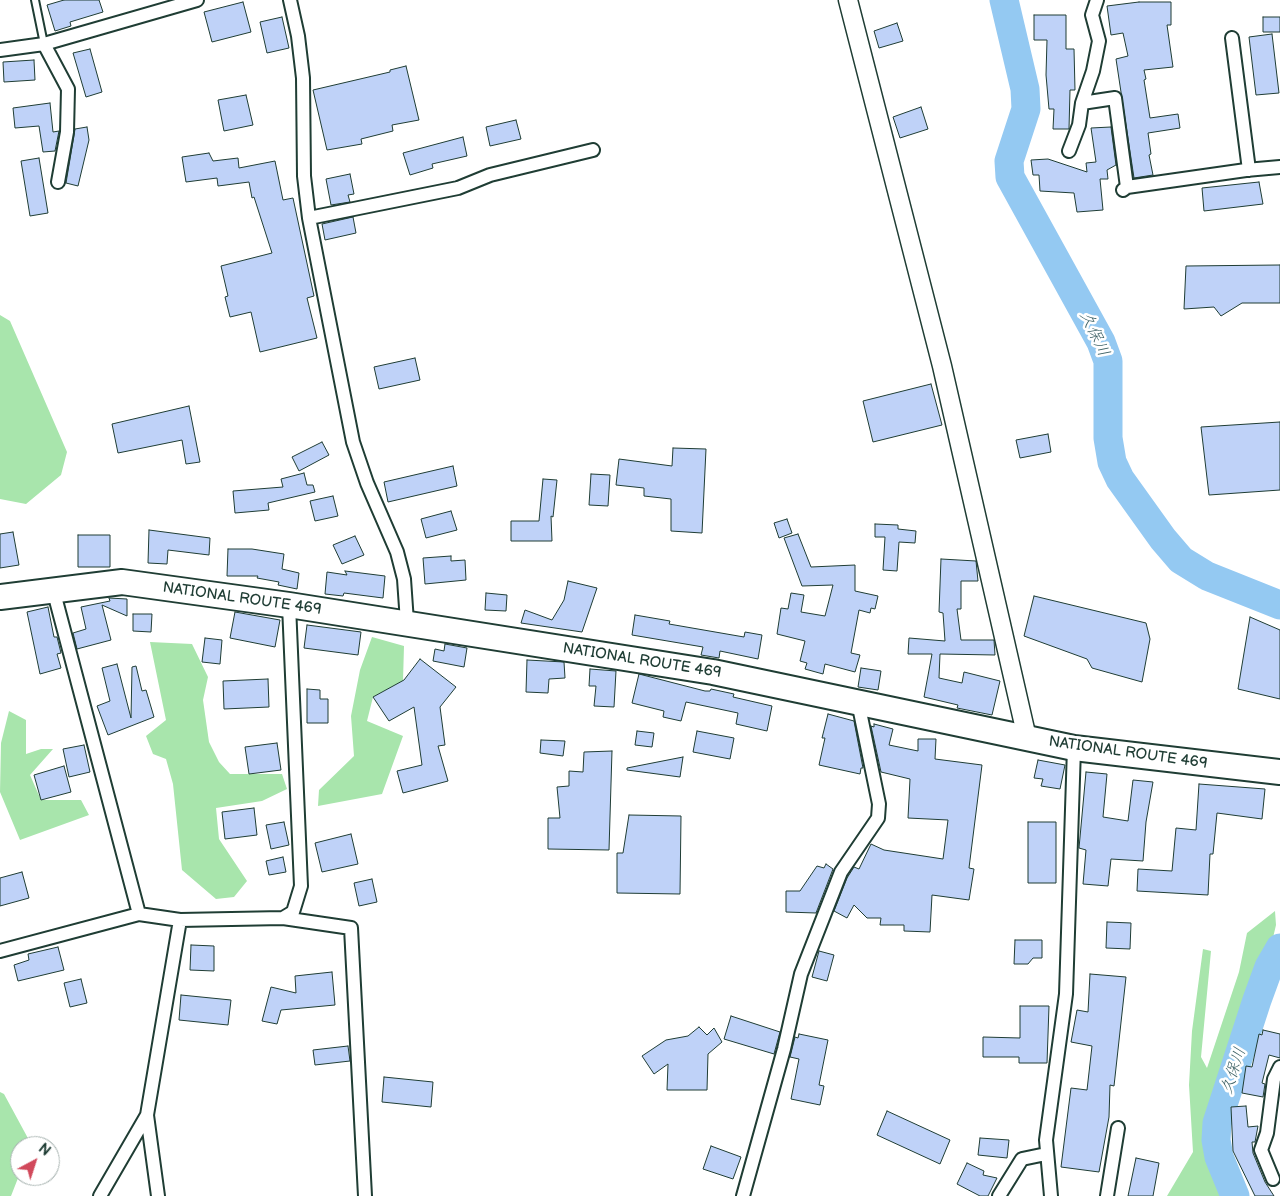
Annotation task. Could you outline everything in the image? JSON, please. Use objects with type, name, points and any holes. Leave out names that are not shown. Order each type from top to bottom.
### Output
[{"type":"highway","name":"NATIONAL ROUTE 469","points":[[0,597],[122,582],[407,622],[713,672],[1074,748],[1280,772]]},
{"type":"street","points":[[0,50],[44,44],[197,0]]},
{"type":"street","points":[[290,0],[298,36],[303,78],[304,176],[309,218],[353,442],[367,483],[396,552],[404,579],[407,622]]},
{"type":"street","points":[[848,0],[942,366],[1027,738]]},
{"type":"street","points":[[1070,151],[1079,126],[1082,103],[1093,71],[1099,41],[1092,15],[1097,0]]},
{"type":"street","points":[[1232,38],[1249,170]]},
{"type":"street","points":[[44,44],[68,89],[67,132],[58,182]]},
{"type":"street","points":[[1082,103],[1115,98],[1125,188],[1249,170],[1280,168]]},
{"type":"street","points":[[309,218],[458,188],[490,175],[593,150]]},
{"type":"street","points":[[53,589],[139,914]]},
{"type":"street","points":[[284,918],[293,912],[302,886],[290,605]]},
{"type":"street","points":[[743,1196],[784,1049],[801,974],[841,872],[878,818],[879,804],[858,702]]},
{"type":"street","points":[[1051,1196],[1046,1154],[1048,1115],[1066,994],[1074,748]]},
{"type":"street","points":[[0,950],[139,914],[180,920],[284,918],[352,928],[365,1196]]},
{"type":"street","points":[[158,1196],[147,1115],[180,920]]},
{"type":"street","points":[[1273,1179],[1261,1150],[1267,1133],[1274,1079],[1280,1067]]},
{"type":"street","points":[[100,1196],[147,1115]]},
{"type":"street","points":[[1107,1196],[1118,1128]]},
{"type":"street","points":[[999,1196],[1022,1159],[1046,1154]]},
{"type":"lane","points":[[36,0],[44,44]]},
{"type":"green space","points":[[0,315],[10,321],[67,452],[61,475],[26,504],[0,499]]},
{"type":"green space","points":[[372,637],[404,646],[403,681],[373,697],[367,721],[403,736],[382,794],[318,806],[319,790],[354,756],[351,716],[360,670]]},
{"type":"green space","points":[[150,642],[192,644],[208,677],[203,700],[209,742],[219,762],[230,774],[282,774],[287,789],[262,801],[216,808],[219,839],[247,881],[234,897],[216,899],[182,870],[173,784],[166,759],[153,754],[146,736],[166,720]]},
{"type":"green space","points":[[9,711],[26,720],[26,754],[41,749],[53,749],[30,775],[41,800],[81,800],[89,815],[20,840],[0,792],[1,743]]},
{"type":"green space","points":[[1275,911],[1276,925],[1272,942],[1280,940],[1280,966],[1259,977],[1213,1108],[1224,1152],[1245,1196],[1167,1196],[1193,1152],[1189,1085],[1192,1031],[1203,949],[1211,951],[1201,1057],[1207,1068],[1239,972],[1247,933]]},
{"type":"green space","points":[[0,1092],[4,1094],[27,1136],[10,1136],[10,1186],[15,1186],[11,1196],[0,1196]]},
{"type":"building","points":[[64,0],[99,0],[103,12],[70,22],[71,26],[55,31],[47,5]]},
{"type":"building","points":[[243,2],[251,32],[212,42],[204,12]]},
{"type":"building","points":[[1139,2],[1171,2],[1171,25],[1167,25],[1173,67],[1144,70],[1146,79],[1144,80],[1150,118],[1178,114],[1180,128],[1148,133],[1151,154],[1149,155],[1153,175],[1134,178],[1116,59],[1128,56],[1123,33],[1111,35],[1107,6]]},
{"type":"building","points":[[1034,15],[1066,15],[1066,49],[1074,49],[1075,90],[1070,90],[1069,129],[1053,129],[1054,109],[1049,109],[1046,75],[1047,40],[1034,40]]},
{"type":"building","points":[[282,17],[289,48],[267,53],[260,22]]},
{"type":"building","points":[[1263,17],[1280,17],[1280,32],[1263,32]]},
{"type":"building","points":[[897,23],[903,41],[879,48],[874,31]]},
{"type":"building","points":[[1272,34],[1279,93],[1256,95],[1249,37]]},
{"type":"building","points":[[90,49],[102,92],[86,97],[73,53]]},
{"type":"building","points":[[34,60],[35,80],[4,82],[3,62]]},
{"type":"building","points":[[406,66],[419,120],[392,125],[393,131],[361,139],[362,144],[327,150],[313,90],[390,72],[390,70]]},
{"type":"building","points":[[246,95],[253,125],[224,131],[218,100]]},
{"type":"building","points":[[50,103],[53,132],[59,131],[55,151],[43,152],[39,126],[15,128],[13,108]]},
{"type":"building","points":[[921,107],[928,129],[900,138],[893,117]]},
{"type":"building","points":[[516,120],[521,139],[490,146],[486,127]]},
{"type":"building","points":[[87,127],[89,140],[78,186],[66,183],[75,129]]},
{"type":"building","points":[[1111,127],[1116,165],[1107,170],[1108,179],[1100,179],[1103,210],[1077,212],[1074,193],[1040,191],[1039,175],[1033,175],[1031,160],[1048,159],[1087,172],[1086,163],[1096,162],[1091,128]]},
{"type":"building","points":[[463,137],[467,156],[432,164],[433,168],[410,175],[403,153]]},
{"type":"building","points":[[209,153],[213,161],[238,158],[239,168],[275,161],[283,200],[293,198],[314,296],[307,298],[317,338],[260,352],[251,312],[230,317],[225,297],[228,296],[221,266],[272,253],[254,197],[252,198],[249,182],[218,186],[217,178],[186,182],[182,157]]},
{"type":"building","points":[[39,158],[48,213],[30,216],[21,161]]},
{"type":"building","points":[[350,174],[354,194],[348,195],[350,202],[331,205],[326,179]]},
{"type":"building","points":[[1259,182],[1263,204],[1204,211],[1202,188]]},
{"type":"building","points":[[353,217],[356,233],[325,240],[322,224]]},
{"type":"building","points":[[1280,265],[1280,303],[1242,303],[1221,316],[1214,307],[1184,309],[1186,266]]},
{"type":"building","points":[[415,358],[420,380],[379,389],[374,367]]},
{"type":"building","points":[[931,384],[942,425],[873,442],[863,401]]},
{"type":"building","points":[[189,406],[200,462],[186,464],[182,440],[118,453],[112,424]]},
{"type":"building","points":[[1280,422],[1280,490],[1209,495],[1201,427]]},
{"type":"building","points":[[1048,434],[1051,452],[1020,458],[1016,440]]},
{"type":"building","points":[[322,442],[329,455],[299,471],[292,457]]},
{"type":"building","points":[[673,448],[706,449],[702,533],[671,531],[671,499],[644,496],[644,488],[616,485],[619,459],[672,466]]},
{"type":"building","points":[[453,466],[457,486],[388,502],[384,482]]},
{"type":"building","points":[[304,473],[307,485],[313,485],[315,492],[268,503],[269,510],[235,513],[233,491],[283,487],[281,479]]},
{"type":"building","points":[[591,474],[610,475],[608,506],[589,505]]},
{"type":"building","points":[[543,479],[557,480],[553,517],[551,516],[552,541],[511,541],[511,521],[539,521]]},
{"type":"building","points":[[333,496],[338,516],[315,521],[310,501]]},
{"type":"building","points":[[451,511],[457,530],[426,538],[421,519]]},
{"type":"building","points":[[787,519],[792,533],[779,538],[774,523]]},
{"type":"building","points":[[875,524],[898,525],[898,529],[916,531],[915,543],[899,542],[897,571],[883,570],[885,537],[875,537]]},
{"type":"building","points":[[149,530],[210,538],[209,555],[168,550],[167,564],[148,563]]},
{"type":"building","points":[[13,532],[19,565],[0,568],[0,534]]},
{"type":"building","points":[[798,534],[811,567],[855,565],[855,591],[878,596],[875,609],[871,608],[870,613],[859,610],[851,653],[860,655],[855,672],[825,664],[823,674],[805,669],[807,663],[800,661],[805,641],[777,634],[781,608],[788,609],[791,593],[804,595],[801,612],[825,616],[833,585],[802,586],[784,538]]},
{"type":"building","points":[[78,535],[110,535],[110,567],[78,567]]},
{"type":"building","points":[[355,536],[364,555],[342,564],[333,545]]},
{"type":"building","points":[[228,549],[252,549],[284,554],[282,569],[299,573],[297,589],[278,585],[279,582],[257,578],[258,576],[227,576]]},
{"type":"building","points":[[451,556],[451,561],[465,560],[466,580],[425,584],[423,558]]},
{"type":"building","points":[[941,559],[976,561],[978,581],[961,581],[961,609],[957,609],[961,640],[994,640],[995,655],[940,654],[939,678],[962,683],[964,672],[1000,681],[992,715],[957,708],[958,705],[924,697],[932,654],[908,654],[909,638],[945,641],[943,613],[939,612]]},
{"type":"building","points":[[345,571],[385,576],[383,598],[344,593],[343,596],[325,594],[327,572],[347,575]]},
{"type":"building","points":[[568,581],[597,588],[582,632],[521,623],[525,610],[552,620],[564,600]]},
{"type":"building","points":[[486,593],[507,595],[506,611],[485,610]]},
{"type":"building","points":[[1034,596],[1146,623],[1150,639],[1142,682],[1092,668],[1087,659],[1024,636]]},
{"type":"building","points":[[109,598],[127,599],[127,616],[102,605],[111,640],[77,649],[73,633],[86,629],[81,607],[110,601]]},
{"type":"building","points":[[48,607],[54,637],[57,637],[61,653],[57,654],[61,668],[40,674],[27,612]]},
{"type":"building","points":[[235,612],[280,620],[275,647],[230,638]]},
{"type":"building","points":[[133,614],[152,614],[151,632],[133,631]]},
{"type":"building","points":[[635,615],[670,621],[669,624],[744,637],[745,632],[762,635],[758,659],[720,651],[719,658],[701,655],[703,647],[632,635]]},
{"type":"building","points":[[1250,617],[1280,630],[1280,699],[1238,689]]},
{"type":"building","points":[[307,625],[361,632],[358,655],[304,648]]},
{"type":"building","points":[[205,638],[222,640],[220,664],[202,662]]},
{"type":"building","points":[[445,644],[467,648],[464,667],[433,661],[435,649],[444,651]]},
{"type":"building","points":[[420,659],[456,687],[440,707],[445,745],[438,746],[448,781],[403,793],[397,771],[422,765],[414,707],[389,721],[373,697],[404,680]]},
{"type":"building","points":[[527,660],[564,662],[565,678],[549,679],[548,693],[526,692]]},
{"type":"building","points":[[117,664],[131,718],[132,667],[136,666],[142,691],[146,690],[154,717],[108,735],[97,706],[110,701],[102,668]]},
{"type":"building","points":[[861,668],[881,671],[878,690],[858,687]]},
{"type":"building","points":[[590,669],[616,671],[614,707],[594,706],[596,686],[589,686]]},
{"type":"building","points":[[639,674],[705,691],[710,691],[711,689],[734,694],[733,697],[772,706],[767,731],[736,724],[738,713],[686,702],[681,721],[663,717],[664,711],[632,703]]},
{"type":"building","points":[[268,679],[269,707],[224,709],[223,681]]},
{"type":"building","points":[[307,689],[320,690],[320,699],[328,699],[328,723],[307,723]]},
{"type":"building","points":[[828,714],[854,721],[863,768],[861,768],[860,774],[819,765],[825,738],[822,738]]},
{"type":"building","points":[[874,724],[893,729],[889,745],[918,751],[918,739],[936,739],[935,759],[982,765],[969,868],[974,869],[969,900],[932,895],[930,932],[904,931],[904,925],[880,925],[881,918],[867,918],[854,905],[847,918],[834,911],[847,878],[854,867],[859,869],[871,844],[884,850],[943,859],[948,820],[908,818],[910,779],[881,772],[871,726],[874,727]]},
{"type":"building","points":[[637,731],[654,733],[652,747],[635,745]]},
{"type":"building","points":[[697,731],[734,738],[730,759],[693,752]]},
{"type":"building","points":[[541,740],[565,741],[563,756],[540,753]]},
{"type":"building","points":[[277,743],[281,770],[249,774],[245,747]]},
{"type":"building","points":[[84,745],[90,772],[69,777],[63,749]]},
{"type":"building","points":[[612,751],[609,850],[548,849],[548,818],[560,818],[557,787],[569,786],[569,771],[583,772],[584,752]]},
{"type":"building","points":[[683,757],[680,777],[627,770],[627,768]]},
{"type":"building","points":[[1038,760],[1065,765],[1060,789],[1041,786],[1043,779],[1034,778]]},
{"type":"building","points":[[64,766],[71,792],[41,800],[34,775]]},
{"type":"building","points":[[1086,772],[1107,774],[1103,817],[1128,821],[1133,780],[1153,782],[1146,822],[1143,861],[1111,859],[1108,886],[1083,884],[1086,850],[1079,848]]},
{"type":"building","points":[[1199,784],[1265,789],[1262,819],[1217,813],[1213,854],[1210,854],[1208,895],[1137,891],[1138,869],[1172,871],[1176,828],[1196,830]]},
{"type":"building","points":[[254,808],[257,835],[225,839],[222,812]]},
{"type":"building","points":[[629,815],[681,816],[680,894],[617,893],[617,853],[623,853]]},
{"type":"building","points":[[284,822],[289,845],[271,849],[266,825]]},
{"type":"building","points":[[1028,822],[1056,822],[1056,883],[1028,883]]},
{"type":"building","points":[[351,834],[358,864],[322,872],[315,843]]},
{"type":"building","points":[[283,857],[286,872],[269,875],[266,861]]},
{"type":"building","points":[[826,864],[833,869],[816,913],[786,912],[786,891],[800,891],[817,866],[824,868]]},
{"type":"building","points":[[22,872],[29,898],[0,906],[0,878]]},
{"type":"building","points":[[372,879],[377,902],[359,906],[354,883]]},
{"type":"building","points":[[1107,922],[1131,923],[1130,949],[1106,948]]},
{"type":"building","points":[[1015,940],[1042,940],[1042,958],[1033,958],[1028,964],[1014,964]]},
{"type":"building","points":[[191,945],[214,946],[214,971],[190,970]]},
{"type":"building","points":[[58,947],[64,970],[18,981],[14,965],[29,960],[28,954]]},
{"type":"building","points":[[819,951],[834,955],[827,981],[812,977]]},
{"type":"building","points":[[332,972],[335,1005],[281,1010],[277,1024],[262,1021],[271,987],[296,993],[295,976]]},
{"type":"building","points":[[1090,974],[1126,977],[1114,1086],[1110,1085],[1109,1117],[1099,1172],[1061,1167],[1071,1088],[1087,1090],[1092,1046],[1071,1042],[1077,1010],[1088,1012]]},
{"type":"building","points":[[81,979],[87,1003],[70,1007],[64,983]]},
{"type":"building","points":[[181,995],[231,1000],[228,1025],[179,1020]]},
{"type":"building","points":[[1020,1006],[1049,1006],[1047,1063],[1019,1063],[1019,1057],[983,1057],[983,1037],[1020,1038]]},
{"type":"building","points":[[731,1016],[780,1032],[774,1054],[724,1039]]},
{"type":"building","points":[[699,1027],[707,1035],[714,1028],[722,1042],[708,1054],[707,1090],[667,1090],[668,1064],[654,1074],[642,1056],[666,1040],[688,1036]]},
{"type":"building","points":[[1263,1030],[1280,1034],[1280,1058],[1269,1055],[1262,1083],[1265,1084],[1263,1097],[1242,1093],[1246,1066],[1252,1067],[1259,1034],[1262,1035]]},
{"type":"building","points":[[799,1034],[828,1040],[819,1085],[824,1086],[820,1105],[791,1099],[799,1059],[790,1057],[795,1037],[798,1038]]},
{"type":"building","points":[[348,1046],[350,1061],[315,1065],[313,1050]]},
{"type":"building","points":[[384,1077],[433,1082],[431,1107],[382,1102]]},
{"type":"building","points":[[1246,1106],[1248,1127],[1258,1126],[1255,1142],[1252,1142],[1253,1153],[1265,1182],[1274,1196],[1255,1196],[1233,1151],[1231,1107]]},
{"type":"building","points":[[887,1111],[950,1140],[940,1164],[877,1135]]},
{"type":"building","points":[[980,1138],[1009,1140],[1007,1158],[978,1155]]},
{"type":"building","points":[[711,1146],[741,1157],[733,1179],[703,1169]]},
{"type":"building","points":[[1136,1158],[1159,1163],[1153,1196],[1128,1196]]},
{"type":"building","points":[[967,1163],[984,1171],[983,1175],[997,1178],[988,1196],[980,1196],[957,1184]]},
{"type":"waterway","name":"久保川","points":[[1004,0],[1025,89],[1026,109],[1009,161],[1010,177],[1101,342],[1108,361],[1108,438],[1112,462],[1120,479],[1163,539],[1181,560],[1207,576],[1280,605]]},
{"type":"waterway","name":"久保川","points":[[1235,1196],[1219,1157],[1216,1140],[1217,1123],[1257,1000],[1269,967],[1280,948]]}]
